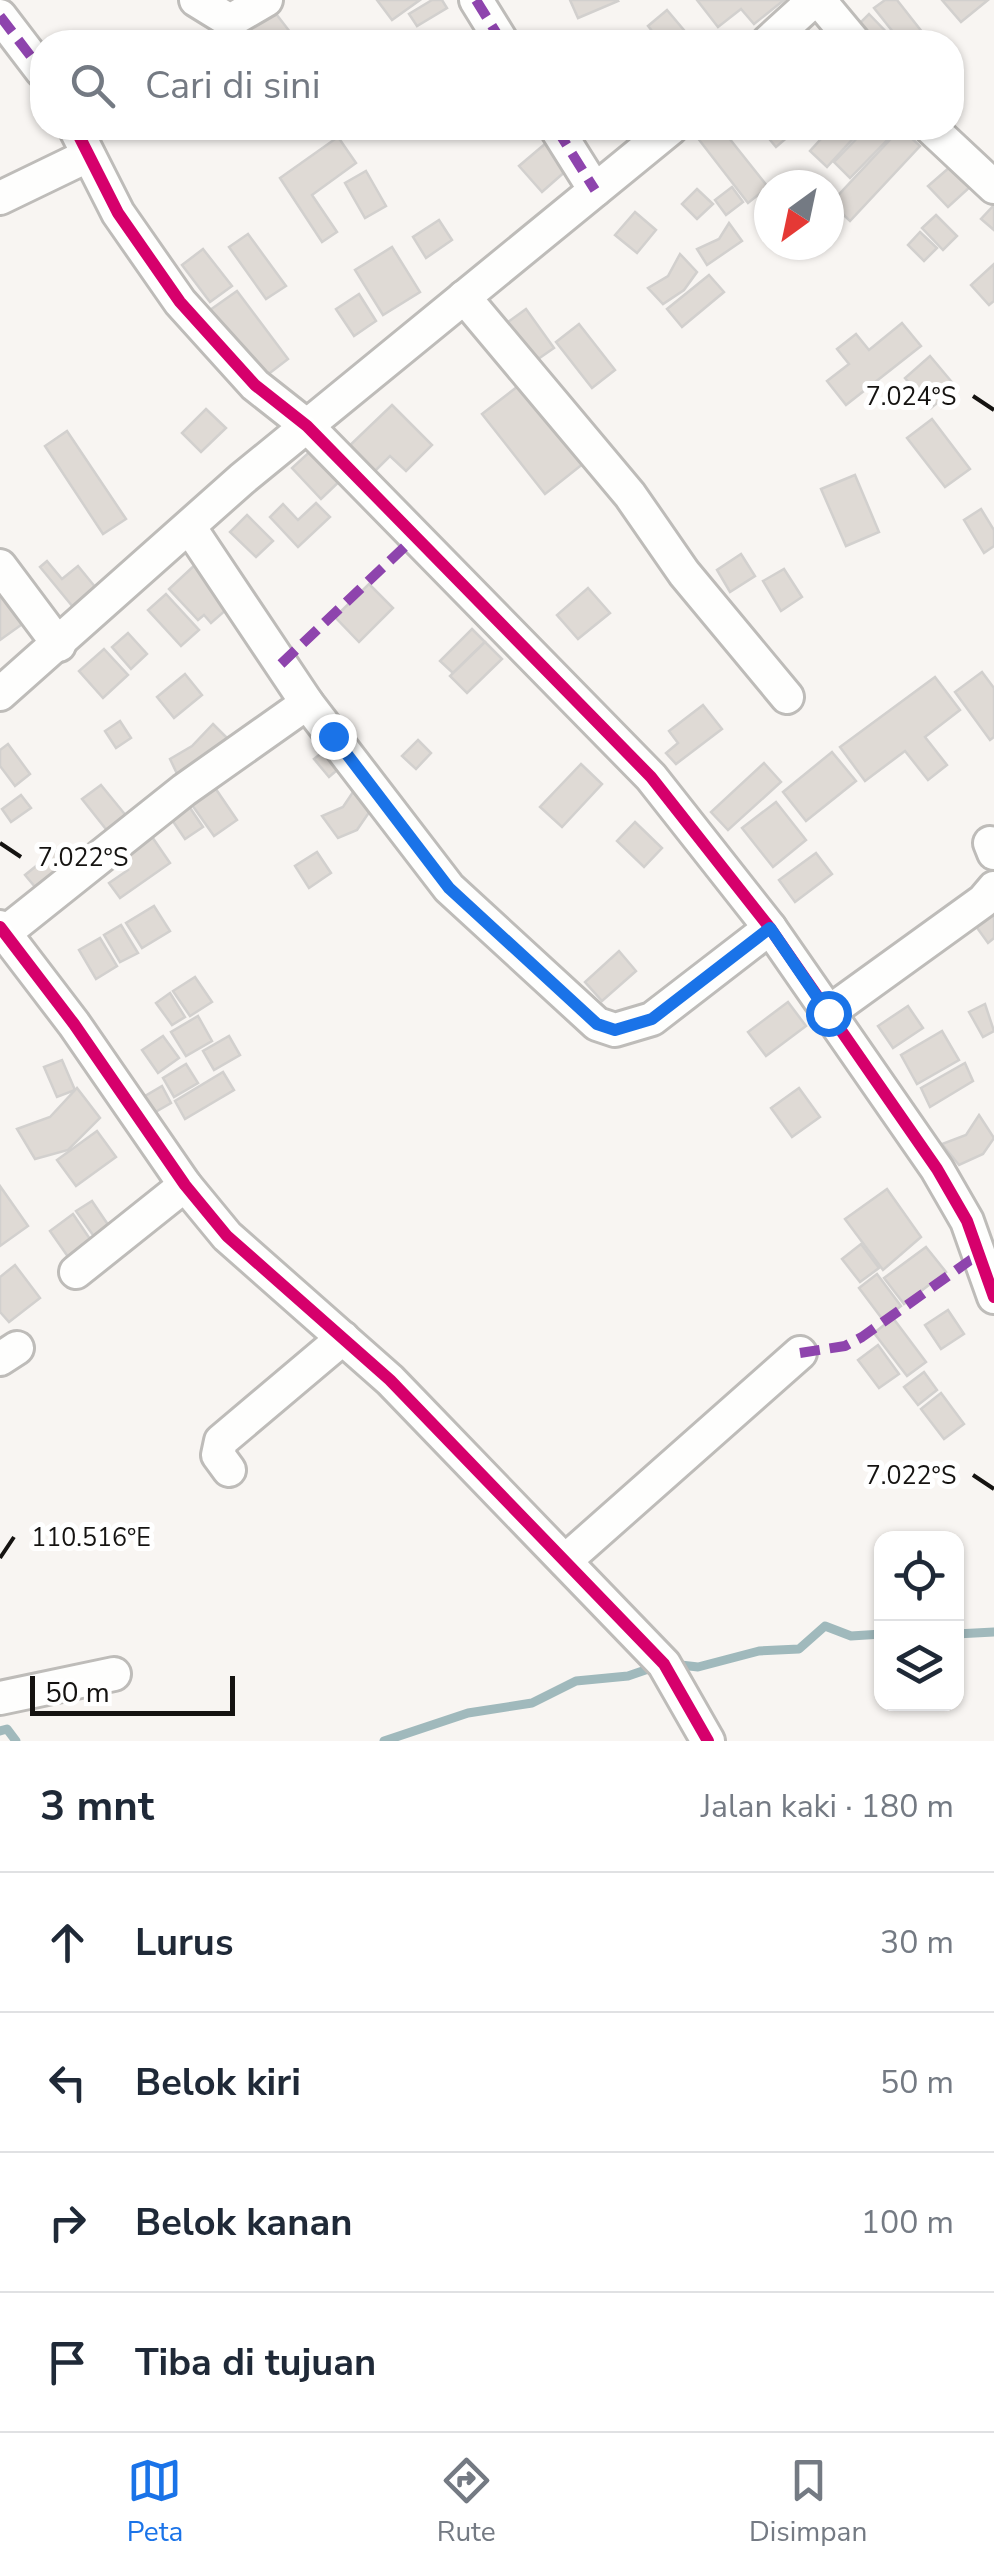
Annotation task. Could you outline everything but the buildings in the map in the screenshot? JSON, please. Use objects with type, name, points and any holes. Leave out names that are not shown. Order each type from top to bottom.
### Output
[{"type":"street","points":[[196,0],[230,21],[266,0]]},
{"type":"street","points":[[476,0],[495,30]]},
{"type":"street","points":[[782,30],[817,0],[843,30]]},
{"type":"street","points":[[0,16],[30,55]]},
{"type":"street","points":[[564,140],[595,190]]},
{"type":"street","points":[[0,694],[308,426],[656,140]]},
{"type":"street","points":[[944,140],[994,187]]},
{"type":"street","points":[[0,198],[81,142],[118,213],[180,302],[254,385],[308,426],[651,777],[770,928],[937,1170],[967,1221],[994,1297]]},
{"type":"street","points":[[464,298],[630,495],[684,573],[787,696]]},
{"type":"street","points":[[190,528],[307,703],[449,888],[597,1024],[615,1030],[652,1019],[770,928]]},
{"type":"street","points":[[0,566],[59,645]]},
{"type":"street","points":[[307,703],[184,790],[3,929],[185,1185],[227,1236],[390,1380],[664,1664],[708,1741]]},
{"type":"street","points":[[828,1013],[983,901],[994,888]]},
{"type":"street","points":[[76,1272],[185,1185]]},
{"type":"street","points":[[229,1470],[218,1455],[221,1440],[343,1338]]},
{"type":"street","points":[[565,1561],[800,1353]]},
{"type":"street","points":[[0,1698],[114,1674]]},
{"type":"waterway","points":[[672,1664],[698,1667],[759,1651],[799,1649],[825,1626],[851,1636],[874,1635]]},
{"type":"waterway","points":[[964,1634],[994,1632]]},
{"type":"waterway","points":[[384,1741],[468,1713],[532,1703],[576,1681],[628,1676],[657,1666]]},
{"type":"waterway","points":[[0,1731],[7,1729],[16,1741]]},
{"type":"marked path","points":[[476,0],[495,30]]},
{"type":"marked path","points":[[0,16],[30,55]]},
{"type":"marked path","points":[[564,140],[595,190]]},
{"type":"marked path","points":[[281,664],[415,537]]},
{"type":"marked path","points":[[800,1353],[845,1346],[862,1337],[979,1254]]},
{"type":"cycle path","points":[[81,140],[118,213],[180,302],[255,385],[307,426],[651,777],[770,928],[937,1169],[967,1221],[994,1297]]},
{"type":"cycle path","points":[[0,927],[74,1024],[185,1185],[227,1236],[390,1380],[664,1664],[708,1741]]},
{"type":"route","points":[[333,736],[449,888],[500,939],[597,1024],[615,1030],[634,1028],[652,1019],[770,928],[828,1013]]}]
